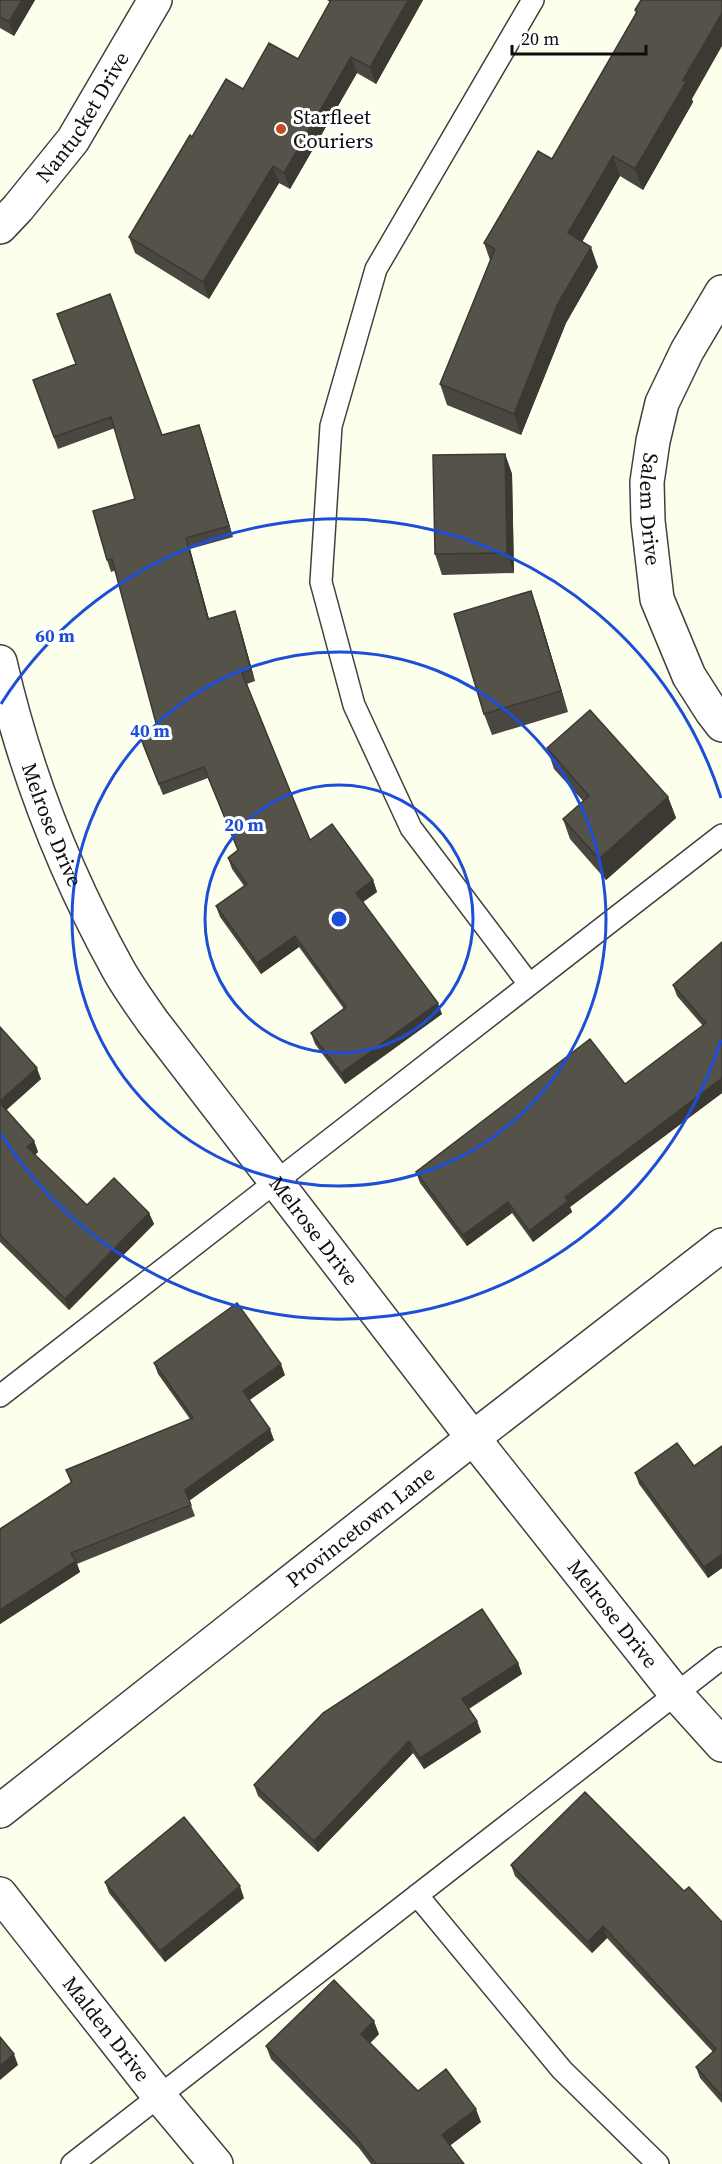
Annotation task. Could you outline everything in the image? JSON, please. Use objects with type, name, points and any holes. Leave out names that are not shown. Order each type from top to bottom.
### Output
[{"type":"street","name":"Nantucket Drive","points":[[0,227],[73,140],[155,0]]},
{"type":"street","name":"Salem Drive","points":[[722,292],[687,351],[662,403],[652,441],[647,482],[648,521],[657,598],[689,676],[722,725]]},
{"type":"street","name":"Melrose Drive","points":[[0,665],[12,716],[49,822],[79,891],[118,970],[153,1022],[473,1438],[676,1694],[722,1745]]},
{"type":"street","name":"Provincetown Lane","points":[[0,1811],[722,1245]]},
{"type":"street","name":"Malden Drive","points":[[0,1894],[159,2096],[216,2164]]},
{"type":"lane","points":[[529,984],[411,828],[354,705],[321,582],[331,426],[376,269],[533,0]]},
{"type":"lane","points":[[1,1394],[722,835]]},
{"type":"lane","points":[[72,2164],[722,1658]]},
{"type":"lane","points":[[417,1895],[562,2070],[657,2164]]},
{"type":"building","points":[[0,0],[22,0],[9,22],[0,17]]},
{"type":"building","points":[[331,0],[408,0],[370,67],[351,57],[284,173],[273,166],[203,282],[129,237],[226,79],[243,89],[269,43],[298,59]]},
{"type":"building","points":[[641,0],[722,0],[722,13],[683,80],[686,82],[635,169],[613,156],[568,233],[591,247],[558,303],[514,414],[440,384],[495,249],[484,243],[538,151],[552,159],[637,12],[635,10]]},
{"type":"building","points":[[110,294],[162,435],[199,425],[229,526],[186,538],[208,619],[235,611],[251,670],[242,673],[310,840],[332,824],[373,880],[356,893],[438,1003],[341,1073],[311,1033],[346,1007],[295,936],[257,963],[216,906],[247,884],[228,858],[238,850],[204,767],[159,784],[139,734],[157,727],[112,559],[107,560],[93,511],[135,499],[111,417],[54,437],[33,380],[76,364],[57,314]]},
{"type":"building","points":[[505,454],[507,553],[435,554],[433,455]]},
{"type":"building","points":[[531,591],[561,691],[484,714],[454,614]]},
{"type":"building","points":[[590,710],[668,797],[599,859],[563,819],[589,796],[547,748]]},
{"type":"building","points":[[722,942],[722,1078],[565,1197],[568,1201],[529,1231],[508,1202],[463,1235],[416,1172],[590,1039],[625,1084],[706,1023],[673,985]]},
{"type":"building","points":[[0,1027],[37,1068],[0,1101]]},
{"type":"building","points":[[0,1103],[34,1141],[27,1147],[87,1205],[114,1178],[149,1213],[65,1299],[0,1235]]},
{"type":"building","points":[[237,1303],[281,1364],[243,1391],[270,1429],[185,1490],[191,1505],[71,1553],[76,1561],[0,1610],[0,1529],[72,1482],[66,1470],[193,1418],[154,1363]]},
{"type":"building","points":[[677,1443],[694,1466],[722,1446],[722,1554],[704,1567],[635,1473]]},
{"type":"building","points":[[482,1609],[518,1663],[462,1699],[477,1721],[420,1758],[409,1741],[314,1841],[254,1785],[323,1713]]},
{"type":"building","points":[[585,1792],[684,1891],[689,1887],[722,1922],[722,2096],[696,2067],[716,2049],[603,1926],[588,1942],[511,1865]]},
{"type":"building","points":[[184,1817],[240,1886],[160,1951],[105,1882]]},
{"type":"building","points":[[334,1980],[374,2021],[361,2034],[418,2091],[446,2069],[476,2109],[442,2135],[464,2164],[376,2164],[354,2135],[266,2046]]},
{"type":"building","points":[[0,2037],[14,2054],[0,2066]]},
{"type":"place","name":"Starfleet Couriers","points":[[281,129]]}]
